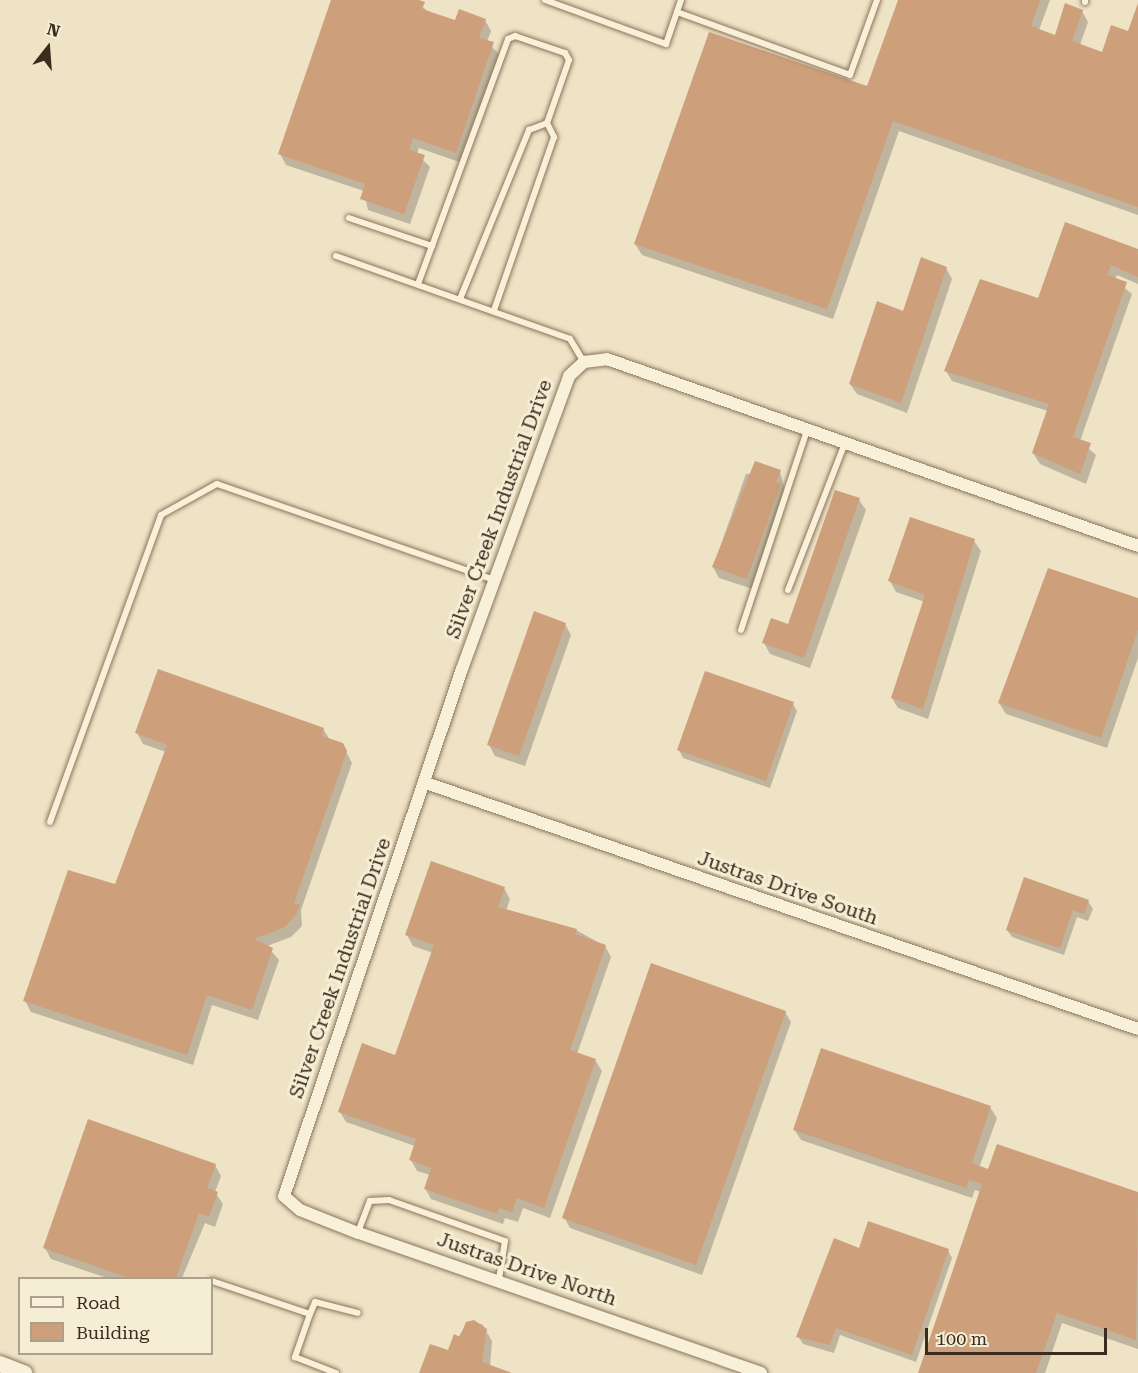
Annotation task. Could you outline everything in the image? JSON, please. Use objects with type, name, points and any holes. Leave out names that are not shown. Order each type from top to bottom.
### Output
[{"type":"street","points":[[584,362],[607,359],[1138,546]]},
{"type":"street","name":"Silver Creek Industrial Drive","points":[[284,1196],[564,387],[584,362]]},
{"type":"street","name":"Justras Drive South","points":[[426,783],[1138,1029]]},
{"type":"street","name":"Justras Drive North","points":[[284,1196],[300,1210],[358,1233],[499,1280],[761,1373]]},
{"type":"street","points":[[0,1364],[24,1373]]},
{"type":"lane","points":[[545,0],[666,44],[681,0]]},
{"type":"lane","points":[[677,12],[850,75],[878,0]]},
{"type":"lane","points":[[418,284],[511,37],[568,56],[548,123],[554,137],[494,310]]},
{"type":"lane","points":[[460,298],[529,130],[548,123]]},
{"type":"lane","points":[[349,218],[432,246]]},
{"type":"lane","points":[[336,256],[494,310],[570,339],[584,362]]},
{"type":"lane","points":[[741,630],[807,430]]},
{"type":"lane","points":[[788,590],[845,443]]},
{"type":"lane","points":[[50,822],[161,515],[217,484],[496,580]]},
{"type":"lane","points":[[358,1233],[370,1202],[389,1200],[505,1241],[499,1280]]},
{"type":"lane","points":[[213,1281],[310,1314]]},
{"type":"lane","points":[[336,1373],[295,1356],[310,1314],[315,1302],[358,1313]]},
{"type":"building","points":[[331,0],[419,0],[425,2],[422,9],[455,20],[459,9],[486,19],[479,38],[494,42],[456,153],[413,138],[409,150],[425,155],[404,214],[360,199],[365,184],[278,154]]},
{"type":"building","points":[[898,0],[1040,0],[1031,26],[1055,35],[1065,3],[1083,10],[1072,41],[1102,52],[1111,25],[1128,31],[1138,3],[1138,207],[893,121],[827,309],[634,244],[709,32],[867,86]]},
{"type":"building","points":[[1065,222],[1138,249],[1138,277],[1111,265],[1107,275],[1127,282],[1073,437],[1091,443],[1080,474],[1032,453],[1049,404],[944,371],[980,279],[1038,298]]},
{"type":"building","points":[[921,257],[947,267],[901,403],[849,384],[877,301],[903,311]]},
{"type":"building","points":[[755,461],[781,470],[776,482],[781,483],[747,579],[712,567]]},
{"type":"building","points":[[835,490],[860,498],[804,658],[762,643],[771,618],[788,624]]},
{"type":"building","points":[[910,517],[975,539],[923,709],[891,698],[925,595],[888,581]]},
{"type":"building","points":[[1048,568],[1138,598],[1138,630],[1101,738],[998,703]]},
{"type":"building","points":[[534,611],[566,623],[519,756],[487,745]]},
{"type":"building","points":[[158,669],[324,728],[322,736],[343,743],[347,751],[294,903],[300,905],[296,915],[285,927],[254,939],[273,948],[252,1010],[207,995],[187,1055],[23,1001],[68,870],[115,884],[167,745],[135,733]]},
{"type":"building","points":[[705,671],[794,702],[766,781],[677,750]]},
{"type":"building","points":[[431,861],[505,887],[498,907],[577,929],[575,934],[606,945],[570,1050],[596,1059],[544,1208],[517,1198],[512,1212],[499,1208],[497,1214],[424,1189],[431,1168],[409,1160],[416,1139],[338,1112],[362,1043],[395,1055],[434,945],[405,935]]},
{"type":"building","points":[[1024,877],[1089,900],[1084,914],[1073,910],[1060,948],[1006,930]]},
{"type":"building","points":[[651,963],[786,1011],[696,1265],[562,1218]]},
{"type":"building","points":[[821,1048],[991,1106],[972,1163],[988,1169],[997,1144],[1138,1192],[1136,1340],[1057,1313],[1036,1373],[918,1373],[982,1184],[969,1180],[966,1188],[793,1130]]},
{"type":"building","points":[[88,1119],[216,1164],[207,1188],[218,1192],[209,1217],[199,1213],[176,1277],[126,1277],[43,1248]]},
{"type":"building","points":[[868,1221],[949,1249],[912,1355],[836,1328],[830,1345],[796,1337],[834,1238],[859,1248]]},
{"type":"building","points":[[474,1320],[487,1329],[482,1362],[512,1373],[419,1373],[430,1344],[448,1350],[454,1334],[460,1337],[466,1322]]}]
